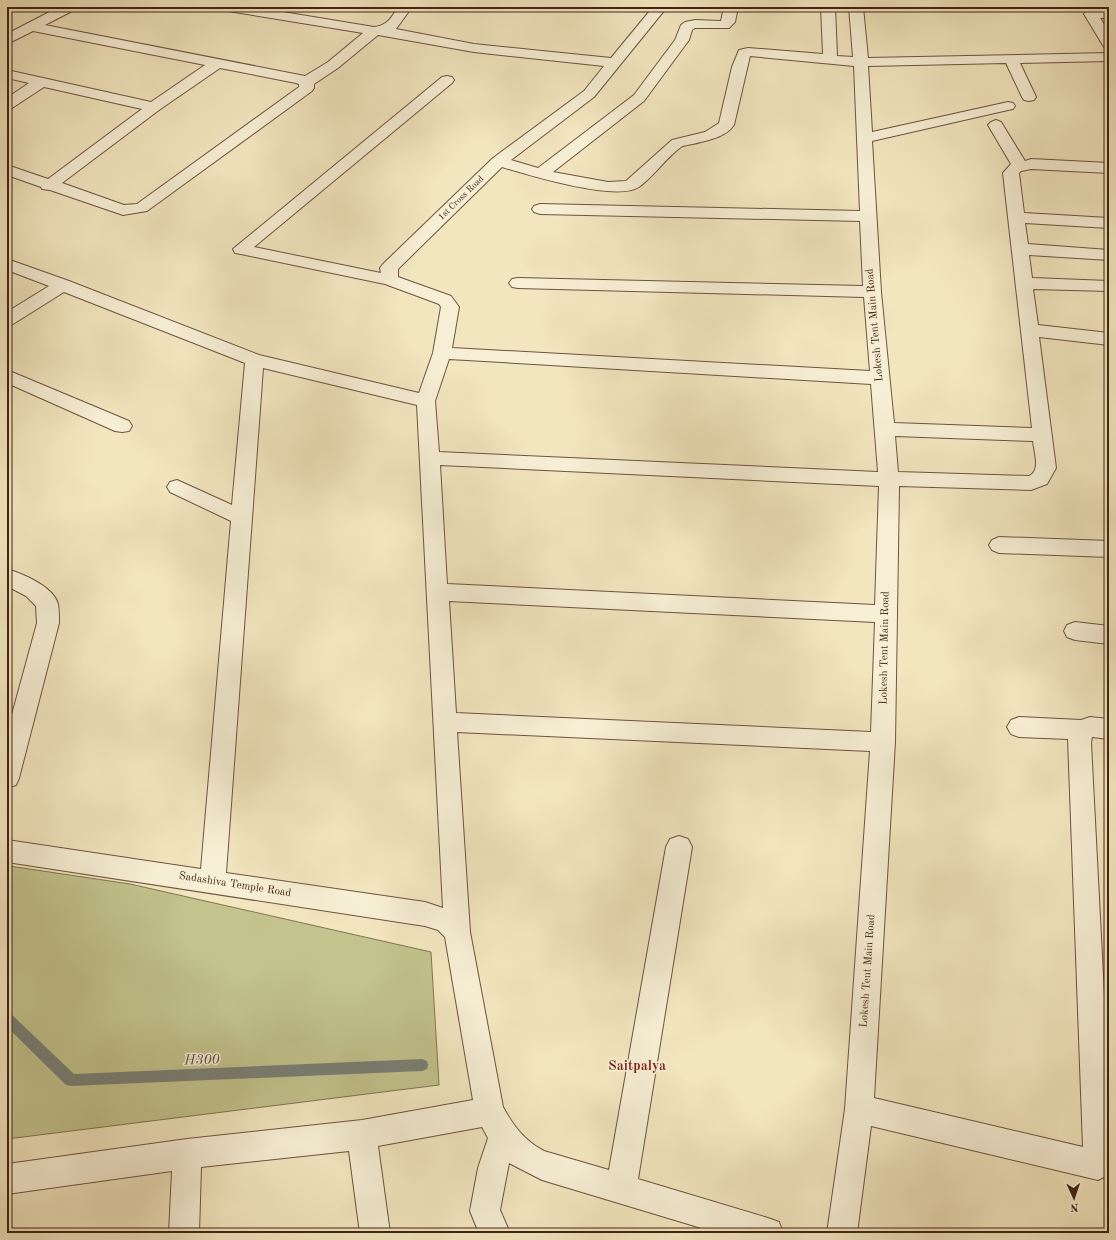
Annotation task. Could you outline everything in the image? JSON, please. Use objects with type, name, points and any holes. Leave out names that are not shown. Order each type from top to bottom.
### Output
[{"type":"street","points":[[7,40],[69,7]]},
{"type":"street","points":[[228,7],[474,48],[614,63]]},
{"type":"street","points":[[306,82],[333,66],[379,31],[391,27],[405,7]]},
{"type":"street","name":"1st Cross Road","points":[[390,280],[389,268],[499,161],[589,94],[660,7]]},
{"type":"street","points":[[540,174],[639,98],[682,40],[686,28],[695,24],[724,25],[728,22],[731,7]]},
{"type":"street","points":[[828,7],[830,59]]},
{"type":"street","name":"Lokesh Tent Main Road","points":[[842,1233],[859,1109],[883,742],[889,479],[872,292],[861,62],[856,7]]},
{"type":"street","points":[[1109,14],[1091,14],[1109,44]]},
{"type":"street","points":[[32,27],[300,79],[306,82]]},
{"type":"street","points":[[499,161],[540,174],[608,186],[620,187],[632,184],[677,143],[710,135],[726,125],[739,67],[744,53],[750,52],[861,62],[1109,56]]},
{"type":"street","points":[[1011,59],[1029,97]]},
{"type":"street","points":[[48,186],[154,107],[217,63]]},
{"type":"street","points":[[7,74],[154,107]]},
{"type":"street","points":[[447,80],[241,249],[390,280],[445,300],[450,307],[442,354],[426,401],[457,932],[489,1111],[504,1135],[524,1157],[542,1165],[768,1233]]},
{"type":"street","points":[[7,105],[41,82]]},
{"type":"street","points":[[7,170],[48,186],[123,210],[141,208],[301,94],[307,88],[306,82]]},
{"type":"street","points":[[864,138],[1008,106]]},
{"type":"street","points":[[996,125],[1020,166]]},
{"type":"street","points":[[429,458],[889,479],[1031,483],[1040,480],[1046,468],[1011,173],[1015,168],[1030,164],[1109,168]]},
{"type":"street","points":[[540,208],[868,216]]},
{"type":"street","points":[[1016,216],[1109,223]]},
{"type":"street","points":[[1020,249],[1109,255]]},
{"type":"street","points":[[7,264],[254,360],[426,401]]},
{"type":"street","points":[[518,283],[872,292]]},
{"type":"street","points":[[1024,283],[1109,286]]},
{"type":"street","points":[[7,320],[63,285]]},
{"type":"street","points":[[1030,330],[1109,339]]},
{"type":"street","points":[[442,354],[880,378]]},
{"type":"street","points":[[213,882],[254,360]]},
{"type":"street","points":[[7,376],[122,426]]},
{"type":"street","points":[[884,429],[1042,435]]},
{"type":"street","points":[[177,487],[242,518]]},
{"type":"street","points":[[999,545],[1109,549]]},
{"type":"street","points":[[7,577],[34,590],[47,604],[48,623],[7,778]]},
{"type":"street","points":[[437,592],[886,614]]},
{"type":"street","points":[[1075,631],[1109,635]]},
{"type":"street","points":[[445,722],[883,742]]},
{"type":"street","points":[[1019,727],[1082,730],[1090,727],[1109,728]]},
{"type":"street","points":[[859,1109],[1104,1166],[1079,743],[1082,730]]},
{"type":"street","points":[[621,1189],[679,847]]},
{"type":"street","name":"Sadashiva Temple Road","points":[[7,851],[425,914],[447,921],[457,932]]},
{"type":"street","points":[[7,1179],[187,1154],[362,1135],[489,1111]]},
{"type":"street","points":[[362,1135],[375,1233]]},
{"type":"street","points":[[495,1233],[485,1211],[493,1168],[504,1135]]},
{"type":"street","points":[[184,1233],[187,1154]]},
{"type":"green space","points":[[9,866],[130,884],[431,952],[439,1085],[7,1139],[7,878]]},
{"type":"waterway","name":"H300","points":[[7,1018],[71,1080],[422,1065]]},
{"type":"district","name":"Saitpalya","points":[[637,1066]]}]
